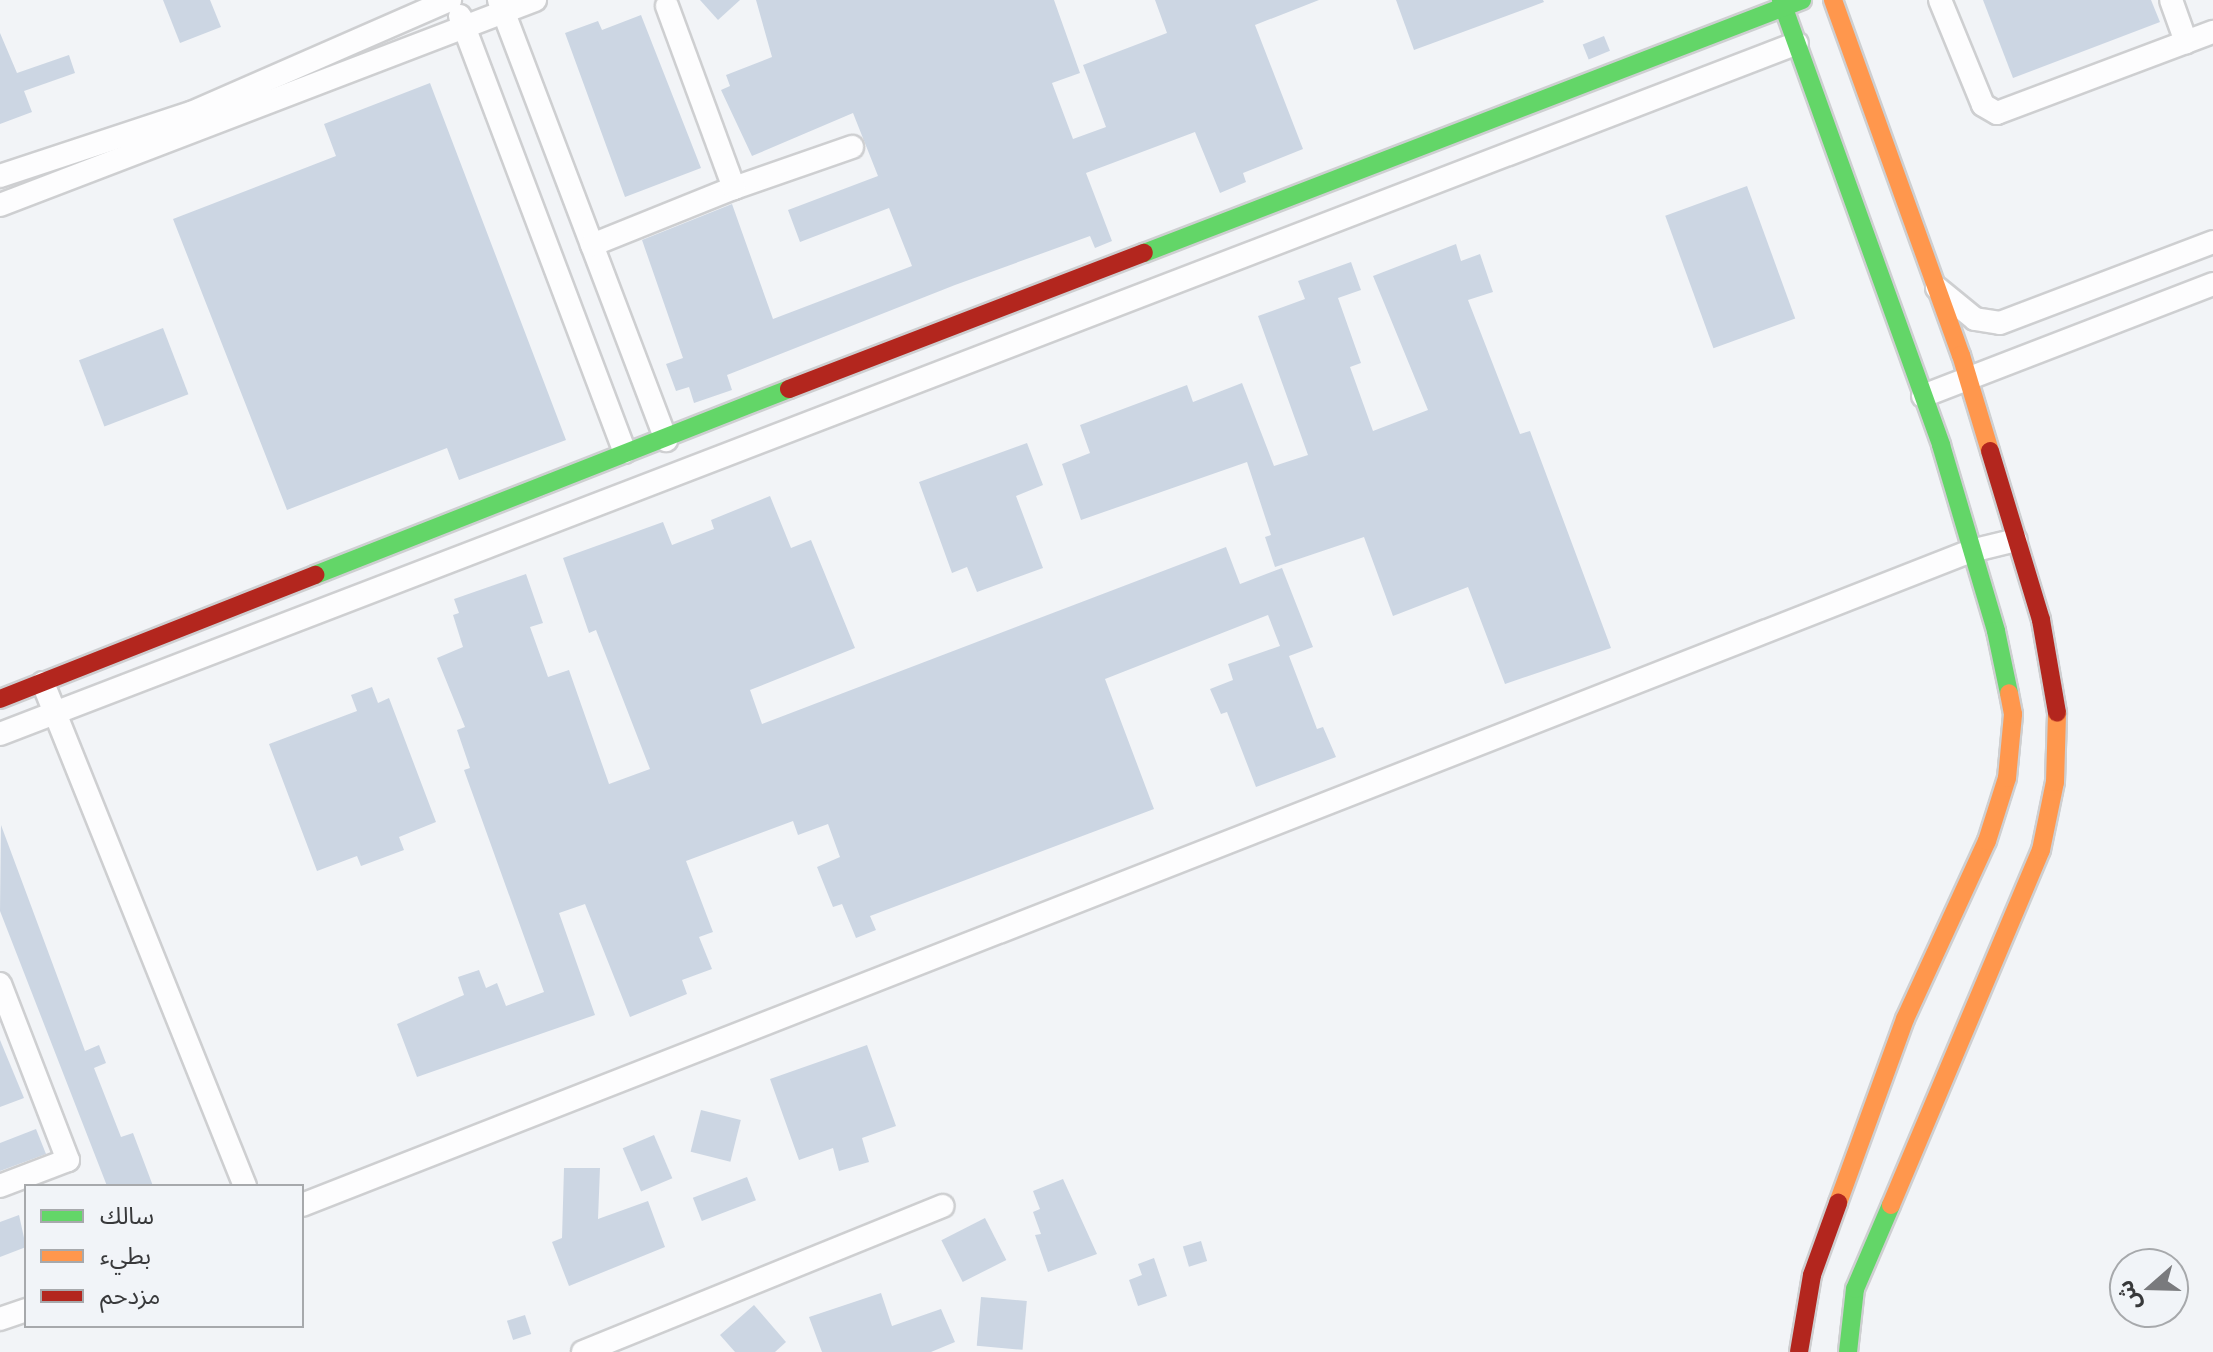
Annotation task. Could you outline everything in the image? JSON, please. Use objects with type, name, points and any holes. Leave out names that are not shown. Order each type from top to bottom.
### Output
[{"type":"street","points":[[0,176],[191,113],[452,0],[625,452]]},
{"type":"street","points":[[0,205],[465,28],[501,6],[535,0]]},
{"type":"street","points":[[1833,0],[1967,379],[2041,620],[2057,713],[2055,782],[2044,836],[1855,1289],[1848,1352]]},
{"type":"street","points":[[1940,0],[1983,105],[1997,113],[2213,32]]},
{"type":"street","points":[[2171,0],[2186,42]]},
{"type":"street","points":[[0,699],[625,452],[666,440],[1789,2],[1797,43],[1923,396],[1996,631],[2013,714],[2007,778],[1987,841],[1905,1019],[1812,1275],[1799,1352]]},
{"type":"street","points":[[501,6],[666,440]]},
{"type":"street","points":[[667,6],[734,188]]},
{"type":"street","points":[[0,734],[1797,43]]},
{"type":"street","points":[[592,245],[734,188],[852,147]]},
{"type":"street","points":[[1935,285],[1975,319],[2000,323],[2213,242]]},
{"type":"street","points":[[1923,396],[2213,284]]},
{"type":"street","points":[[304,1204],[1971,551],[2016,540]]},
{"type":"street","points":[[43,683],[52,714],[244,1184]]},
{"type":"street","points":[[0,984],[10,1041],[68,1160],[0,1186]]},
{"type":"street","points":[[583,1352],[943,1206]]},
{"type":"street","points":[[0,1319],[24,1311]]},
{"type":"building","points":[[163,0],[210,0],[221,27],[180,43]]},
{"type":"building","points":[[700,0],[740,0],[718,20]]},
{"type":"building","points":[[756,0],[1054,0],[1080,73],[1052,83],[1073,139],[1106,127],[1083,65],[1167,33],[1155,0],[1319,0],[1255,25],[1303,149],[1243,173],[1246,182],[1220,193],[1195,132],[1086,173],[1112,241],[1095,248],[1090,236],[955,285],[727,375],[732,390],[694,403],[689,387],[676,391],[666,364],[683,358],[642,240],[732,204],[773,319],[912,266],[889,208],[800,242],[788,210],[878,176],[853,113],[752,156],[721,90],[730,86],[726,75],[772,57]]},
{"type":"building","points":[[1396,0],[1543,0],[1544,2],[1414,50]]},
{"type":"building","points":[[1983,0],[2151,0],[2160,22],[2013,78]]},
{"type":"building","points":[[641,15],[701,168],[625,197],[565,33],[598,21],[602,30]]},
{"type":"building","points":[[0,33],[17,73],[69,55],[75,73],[24,91],[32,112],[0,124]]},
{"type":"building","points":[[1604,36],[1610,51],[1589,59],[1583,45]]},
{"type":"building","points":[[430,83],[566,440],[459,480],[447,448],[287,510],[173,219],[336,156],[324,124]]},
{"type":"building","points":[[1747,186],[1795,318],[1713,348],[1665,216]]},
{"type":"building","points":[[1456,244],[1461,261],[1480,254],[1493,292],[1468,300],[1520,434],[1530,431],[1611,648],[1505,684],[1468,587],[1393,616],[1364,537],[1275,567],[1265,537],[1271,535],[1247,462],[1081,520],[1062,464],[1090,453],[1080,425],[1187,385],[1193,402],[1242,383],[1274,466],[1308,455],[1258,316],[1305,299],[1298,281],[1351,262],[1361,290],[1338,298],[1361,363],[1350,367],[1373,431],[1428,410],[1373,276]]},
{"type":"building","points":[[163,328],[188,394],[104,427],[79,360]]},
{"type":"building","points":[[1027,443],[1043,485],[1016,496],[1043,568],[977,592],[967,567],[952,573],[919,482]]},
{"type":"building","points":[[770,496],[791,548],[811,540],[855,648],[750,690],[762,724],[1226,547],[1240,584],[1282,568],[1313,647],[1289,656],[1317,729],[1323,727],[1336,757],[1256,787],[1227,712],[1221,714],[1210,689],[1233,680],[1228,664],[1280,646],[1268,615],[1105,679],[1154,809],[870,916],[876,930],[856,938],[842,904],[833,907],[817,867],[840,857],[828,824],[798,835],[793,821],[686,861],[713,932],[699,937],[712,969],[682,980],[687,994],[630,1017],[585,904],[559,913],[595,1015],[417,1077],[397,1024],[464,995],[458,977],[479,970],[486,988],[497,983],[506,1006],[544,992],[464,770],[470,768],[457,730],[465,727],[437,658],[463,647],[453,615],[459,613],[454,599],[526,574],[543,623],[530,627],[548,677],[569,670],[609,784],[650,769],[596,630],[589,633],[563,558],[663,522],[672,545],[714,529],[711,520]]},
{"type":"building","points":[[372,687],[378,703],[389,698],[436,822],[399,837],[404,850],[361,866],[357,856],[317,871],[269,744],[357,711],[351,695]]},
{"type":"building","points":[[1,825],[85,1051],[99,1045],[106,1063],[94,1068],[121,1137],[133,1133],[152,1184],[106,1184],[0,911]]},
{"type":"building","points":[[0,1040],[24,1098],[0,1107]]},
{"type":"building","points":[[867,1045],[896,1126],[862,1138],[869,1162],[839,1171],[833,1148],[799,1160],[770,1079]]},
{"type":"building","points":[[701,1110],[741,1120],[730,1162],[691,1152]]},
{"type":"building","points":[[36,1129],[46,1154],[0,1171],[0,1143]]},
{"type":"building","points":[[654,1135],[672,1178],[641,1192],[623,1148]]},
{"type":"building","points":[[564,1168],[600,1168],[598,1219],[648,1201],[665,1247],[569,1286],[552,1242],[562,1238]]},
{"type":"building","points":[[747,1177],[756,1200],[702,1221],[693,1198]]},
{"type":"building","points":[[1063,1179],[1097,1254],[1048,1272],[1035,1235],[1041,1234],[1033,1212],[1040,1209],[1033,1191]]},
{"type":"building","points":[[19,1215],[24,1248],[0,1257],[0,1222]]},
{"type":"building","points":[[985,1218],[1006,1260],[963,1282],[941,1240]]},
{"type":"building","points":[[1201,1241],[1207,1261],[1189,1267],[1183,1247]]},
{"type":"building","points":[[1154,1258],[1167,1296],[1138,1306],[1129,1280],[1142,1275],[1138,1264]]},
{"type":"building","points":[[881,1293],[892,1326],[941,1309],[955,1342],[931,1352],[822,1352],[809,1317]]},
{"type":"building","points":[[981,1297],[1027,1301],[1023,1350],[977,1346]]},
{"type":"building","points":[[754,1305],[786,1342],[775,1352],[735,1352],[720,1335]]},
{"type":"building","points":[[525,1315],[531,1334],[513,1340],[507,1321]]},
{"type":"traffic: fast","points":[[1781,0],[1941,445],[1996,631],[2009,693]]},
{"type":"traffic: fast","points":[[1144,253],[1802,0]]},
{"type":"traffic: fast","points":[[315,575],[789,389]]},
{"type":"traffic: fast","points":[[1848,1352],[1855,1289],[1891,1205]]},
{"type":"traffic: slow","points":[[1833,0],[1961,355],[1990,451]]},
{"type":"traffic: slow","points":[[1838,1203],[1905,1019],[1987,841],[2007,778],[2013,714],[2009,693]]},
{"type":"traffic: slow","points":[[1891,1205],[2041,850],[2055,782],[2057,713]]},
{"type":"traffic: jam","points":[[789,389],[1144,253]]},
{"type":"traffic: jam","points":[[1990,451],[2041,620],[2057,713]]},
{"type":"traffic: jam","points":[[0,699],[315,575]]},
{"type":"traffic: jam","points":[[1799,1352],[1812,1275],[1838,1203]]}]
